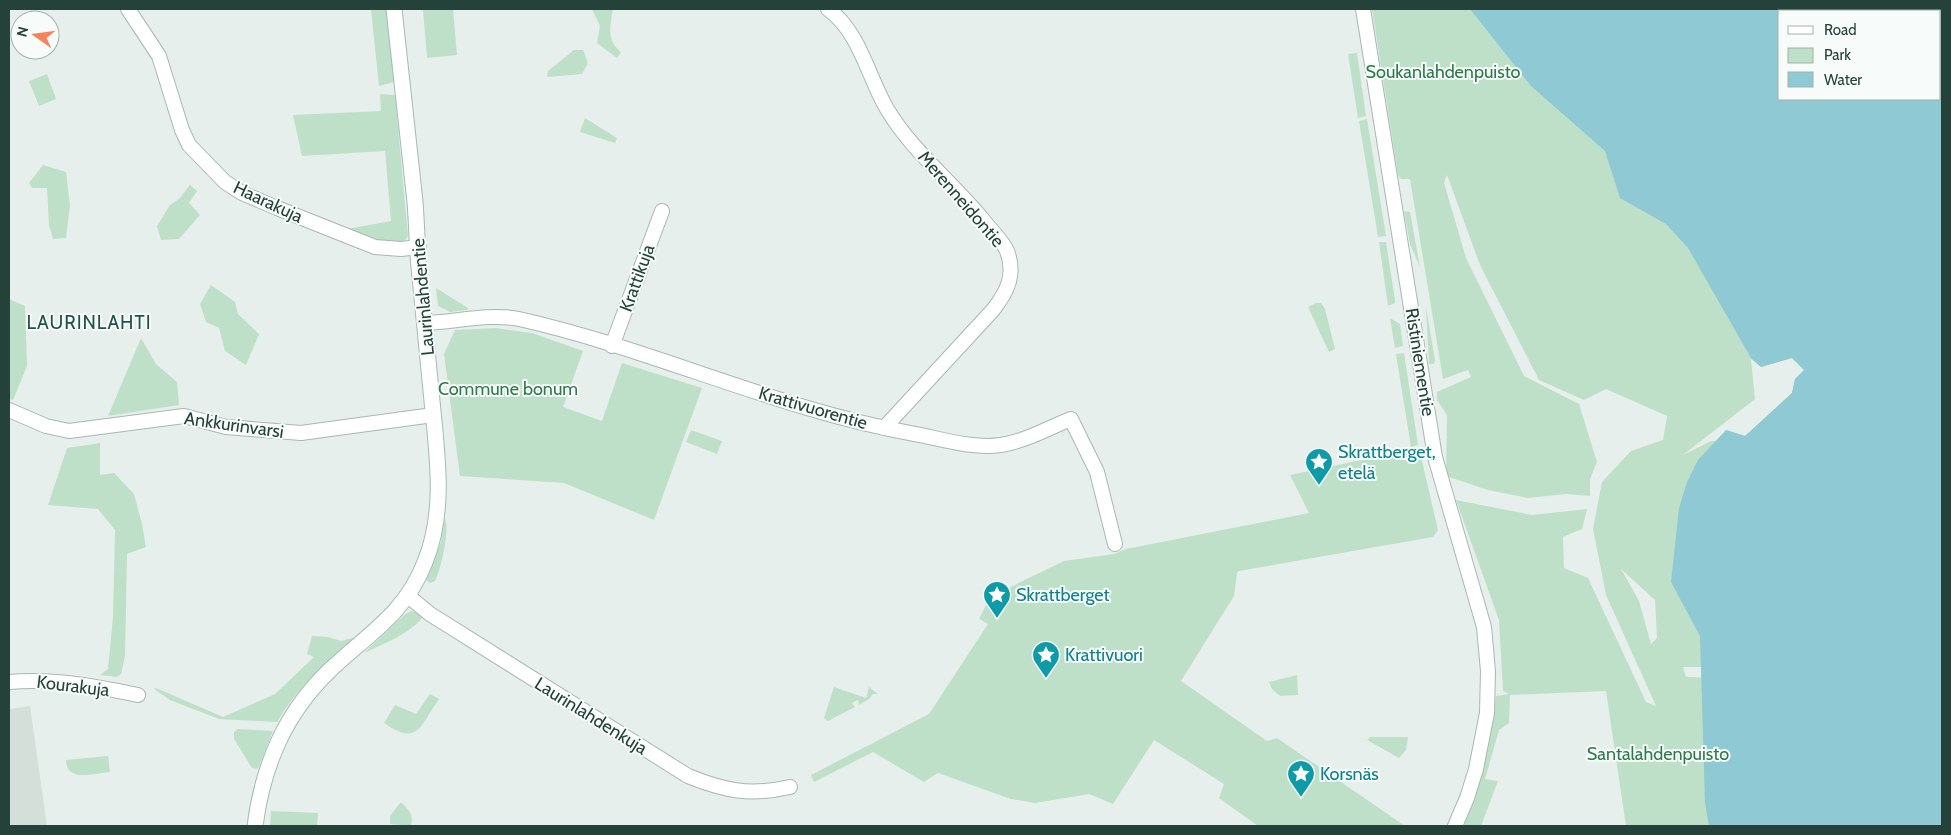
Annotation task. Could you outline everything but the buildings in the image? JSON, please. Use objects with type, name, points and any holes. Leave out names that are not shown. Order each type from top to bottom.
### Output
[{"type":"street","name":"Haarakuja","points":[[128,9],[159,56],[182,130],[189,145],[225,182],[242,193],[375,247],[401,249],[419,247]]},
{"type":"street","name":"Laurinlahdentie","points":[[255,826],[264,779],[272,753],[297,709],[331,669],[383,626],[408,596],[425,562],[434,536],[438,490],[433,415],[419,247],[394,9]]},
{"type":"street","name":"Ristiniementie","points":[[1363,9],[1435,457],[1484,627],[1488,671],[1487,713],[1468,798],[1455,826]]},
{"type":"street","name":"Merenneidontie","points":[[836,10],[887,110],[901,130],[998,238],[1007,251],[1010,267],[1007,292],[993,310],[884,428]]},
{"type":"street","name":"Krattikuja","points":[[612,346],[662,211]]},
{"type":"street","name":"Krattivuorentie","points":[[425,323],[499,318],[517,319],[612,346],[801,407],[884,428],[979,446],[1000,445],[1028,438],[1071,419],[1096,472],[1115,544]]},
{"type":"street","name":"Ankkurinvarsi","points":[[9,410],[46,426],[69,431],[184,416],[226,427],[301,433],[433,415]]},
{"type":"street","name":"Laurinlahdenkuja","points":[[408,596],[436,618],[688,776],[708,784],[739,792],[767,792],[790,787]]},
{"type":"street","name":"Kourakuja","points":[[9,682],[29,680],[69,682],[138,695]]},
{"type":"shaded area","points":[[30,706],[47,826],[9,826],[9,709]]},
{"type":"green space","points":[[371,9],[387,9],[394,82],[379,86]]},
{"type":"green space","points":[[423,9],[453,9],[457,55],[427,58]]},
{"type":"green space","points":[[592,9],[613,9],[610,32],[613,42],[621,52],[617,58],[597,43],[600,26]]},
{"type":"green space","points":[[1372,9],[1611,9],[1778,98],[1778,100],[1875,105],[1733,667],[1683,667],[1686,677],[1727,678],[1851,826],[1626,826],[1606,691],[1510,695],[1509,723],[1499,730],[1485,779],[1498,781],[1481,826],[1464,826],[1484,762],[1492,729],[1496,696],[1509,694],[1503,691],[1499,620],[1456,500],[1532,515],[1587,509],[1582,529],[1563,537],[1564,568],[1588,578],[1646,702],[1656,706],[1606,595],[1593,529],[1602,482],[1631,451],[1663,440],[1667,416],[1606,389],[1584,400],[1539,380],[1480,265],[1447,175],[1444,183],[1466,258],[1524,376],[1579,404],[1597,462],[1590,479],[1590,496],[1566,494],[1528,498],[1488,490],[1446,476],[1447,415],[1437,400],[1437,392],[1471,377],[1468,370],[1443,379],[1410,179],[1401,179],[1398,175]],"holes":[[[1792,358],[1804,370],[1795,379],[1792,393],[1745,436],[1726,430],[1718,441],[1711,441],[1683,455],[1755,399],[1751,359],[1761,367]],[[1621,569],[1655,600],[1657,638],[1651,644],[1639,601]]]},
{"type":"green space","points":[[574,50],[583,50],[588,63],[582,74],[547,77],[548,71]]},
{"type":"green space","points":[[1357,53],[1366,116],[1358,118],[1348,54]]},
{"type":"green space","points":[[47,74],[56,99],[39,106],[29,81]]},
{"type":"green space","points":[[380,94],[395,95],[408,236],[403,243],[386,243],[347,229],[391,221],[385,151],[302,156],[293,115],[381,111]]},
{"type":"green space","points":[[585,118],[617,138],[615,143],[580,132]]},
{"type":"green space","points":[[1367,119],[1386,236],[1378,237],[1359,121]]},
{"type":"green space","points":[[43,165],[66,172],[70,205],[66,238],[53,239],[49,225],[47,188],[32,188],[29,183]]},
{"type":"green space","points":[[190,185],[197,191],[189,203],[200,215],[179,239],[161,240],[157,226],[170,205],[179,199]]},
{"type":"green space","points":[[1404,211],[1410,212],[1420,267],[1410,244]]},
{"type":"green space","points":[[1379,242],[1386,242],[1395,300],[1395,303],[1388,306]]},
{"type":"green space","points":[[211,285],[235,302],[238,314],[259,334],[246,365],[225,351],[219,328],[206,322],[200,304]]},
{"type":"green space","points":[[436,288],[468,308],[467,310],[450,312],[438,306]]},
{"type":"green space","points":[[9,299],[25,306],[27,366],[13,400],[9,399]]},
{"type":"green space","points":[[1321,303],[1325,309],[1335,349],[1329,352],[1308,307]]},
{"type":"green space","points":[[1426,307],[1435,360],[1434,364],[1429,364]]},
{"type":"green space","points":[[1390,318],[1400,324],[1403,346],[1395,348]]},
{"type":"green space","name":"Commune bonum","points":[[496,328],[532,333],[583,351],[563,407],[602,421],[622,363],[702,388],[654,520],[564,483],[460,476],[444,354],[455,330]]},
{"type":"green space","points":[[141,338],[156,364],[177,382],[179,405],[108,416]]},
{"type":"green space","points":[[1404,353],[1418,445],[1411,447],[1396,354]]},
{"type":"green space","points":[[691,430],[722,441],[717,454],[686,442]]},
{"type":"green space","points":[[100,443],[100,475],[114,473],[134,494],[146,547],[127,554],[125,656],[121,674],[117,677],[100,675],[108,669],[113,617],[115,530],[98,509],[48,505],[67,448]]},
{"type":"green space","points":[[1419,448],[1438,530],[1433,537],[1239,571],[1237,573],[1234,596],[1181,681],[1267,741],[1277,738],[1405,826],[1258,826],[1219,798],[1224,784],[1154,740],[1113,804],[1089,794],[1035,803],[1011,799],[938,773],[924,782],[873,752],[814,782],[811,775],[929,714],[988,624],[979,619],[990,597],[1064,561],[1114,554],[1126,549],[1309,513],[1290,475]]},
{"type":"green space","points":[[445,518],[446,540],[442,559],[435,581],[430,583],[426,580],[441,542]]},
{"type":"green space","points":[[411,611],[424,615],[419,622],[405,633],[364,653],[404,615]]},
{"type":"green space","points":[[312,636],[328,637],[341,641],[356,637],[312,676],[293,698],[277,722],[219,719],[170,700],[154,689],[156,688],[223,717],[275,694],[314,657],[307,654]]},
{"type":"green space","points":[[1297,675],[1298,695],[1280,696],[1272,689],[1269,682]]},
{"type":"green space","points":[[834,687],[866,698],[869,687],[878,694],[873,694],[859,705],[858,700],[852,703],[855,707],[828,721],[824,718]]},
{"type":"green space","points":[[430,694],[439,699],[417,730],[411,733],[404,733],[384,723],[395,705],[416,714]]},
{"type":"green space","points":[[238,729],[273,731],[258,769],[252,768],[234,739],[234,732]]},
{"type":"green space","points":[[1370,737],[1408,737],[1406,750],[1399,758],[1367,740]]},
{"type":"green space","points":[[108,756],[110,772],[82,775],[71,772],[67,767],[66,760]]},
{"type":"green space","points":[[401,802],[410,813],[412,819],[411,826],[390,824],[390,816]]},
{"type":"green space","points":[[271,811],[318,813],[317,826],[270,826]]},
{"type":"water","points":[[1470,9],[1942,9],[1942,826],[1709,826],[1705,803],[1700,636],[1671,582],[1679,508],[1687,482],[1698,460],[1726,430],[1745,436],[1792,393],[1795,379],[1804,370],[1792,358],[1761,367],[1751,358],[1688,248],[1666,224],[1620,198],[1605,151],[1531,86]]},
{"type":"place","name":"Skrattberget, etelä","points":[[1319,486]]},
{"type":"place","name":"Skrattberget","points":[[997,619]]},
{"type":"place","name":"Krattivuori","points":[[1046,679]]},
{"type":"place","name":"Korsnäs","points":[[1301,798]]},
{"type":"district","name":"LAURINLAHTI","points":[[89,322]]},
{"type":"park label","name":"Soukanlahdenpuisto","points":[[1443,72]]},
{"type":"park label","name":"Santalahdenpuisto","points":[[1658,754]]}]
